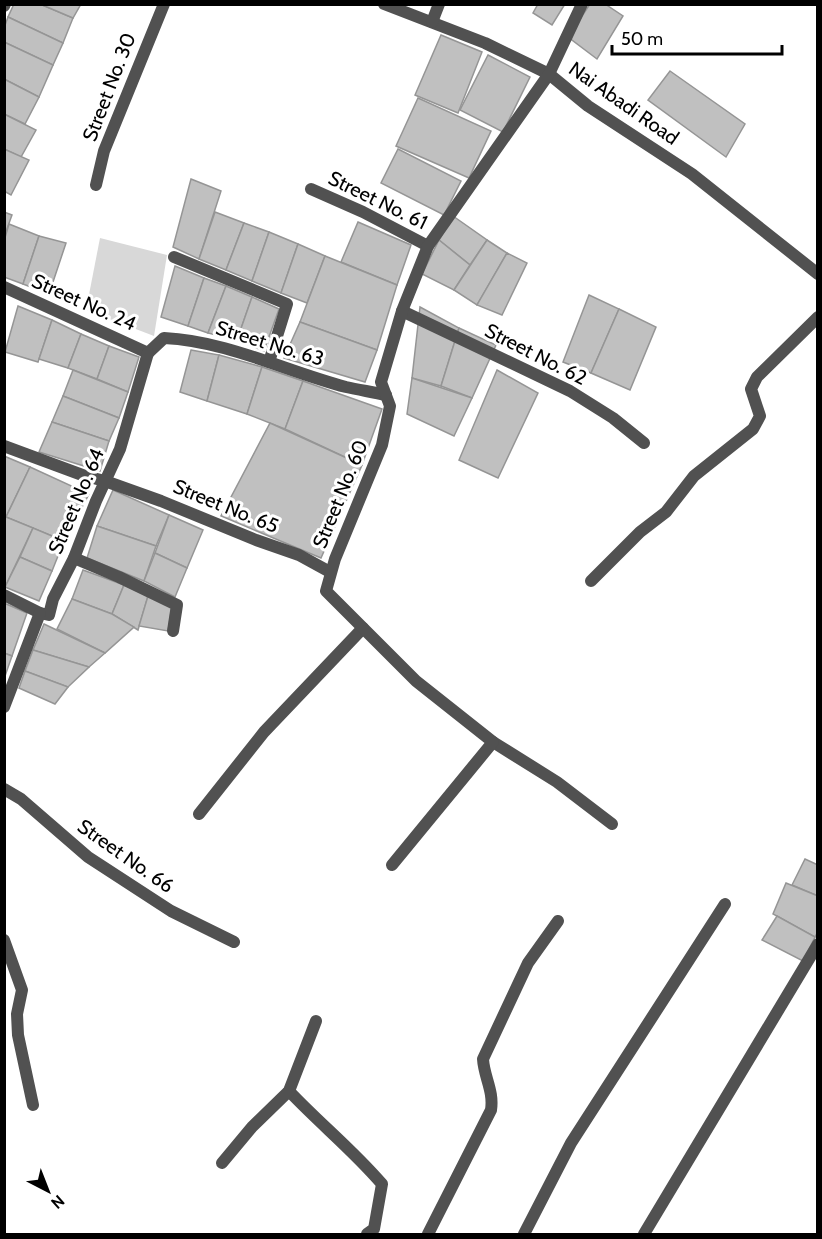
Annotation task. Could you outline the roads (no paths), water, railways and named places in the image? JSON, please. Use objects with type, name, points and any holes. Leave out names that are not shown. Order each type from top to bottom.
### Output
[{"type":"street","name":"Street No. 30","points":[[96,184],[104,151],[164,4]]},
{"type":"street","name":"Nai Abadi Road","points":[[384,4],[485,43],[549,74],[588,106],[692,174],[818,274]]},
{"type":"street","points":[[432,22],[439,4]]},
{"type":"street","name":"Street No. 60","points":[[582,4],[549,74],[428,246],[402,311],[381,382],[390,406],[382,445],[330,572],[326,591],[416,681],[493,742],[557,782],[612,824]]},
{"type":"street","name":"Street No. 61","points":[[311,189],[363,212],[428,246]]},
{"type":"street","points":[[174,257],[287,304],[269,362]]},
{"type":"street","name":"Street No. 24","points":[[4,287],[148,353]]},
{"type":"street","name":"Street No. 62","points":[[402,311],[570,391],[613,418],[644,443]]},
{"type":"street","points":[[591,581],[640,532],[666,512],[694,476],[753,429],[760,416],[751,389],[757,376],[818,316]]},
{"type":"street","name":"Street No. 63","points":[[148,353],[164,338],[187,339],[344,386],[386,395]]},
{"type":"street","name":"Street No. 64","points":[[40,613],[48,615],[120,449],[148,353]]},
{"type":"street","name":"Street No. 65","points":[[4,446],[161,501],[299,555],[330,572]]},
{"type":"street","points":[[74,558],[177,605],[173,631]]},
{"type":"street","points":[[4,595],[40,613],[4,707]]},
{"type":"street","points":[[199,814],[264,732],[363,628]]},
{"type":"street","points":[[392,865],[493,742]]},
{"type":"street","name":"Street No. 66","points":[[4,789],[21,799],[88,857],[171,911],[234,942]]},
{"type":"street","points":[[524,1234],[572,1143],[725,904]]},
{"type":"street","points":[[428,1234],[491,1110],[493,1098],[484,1071],[483,1059],[528,963],[558,921]]},
{"type":"street","points":[[4,940],[22,990],[17,1014],[18,1035],[33,1105]]},
{"type":"street","points":[[644,1234],[818,944]]},
{"type":"street","points":[[222,1163],[288,1091],[316,1021]]},
{"type":"street","points":[[288,1091],[320,1124],[360,1159],[382,1184],[374,1233]]}]
